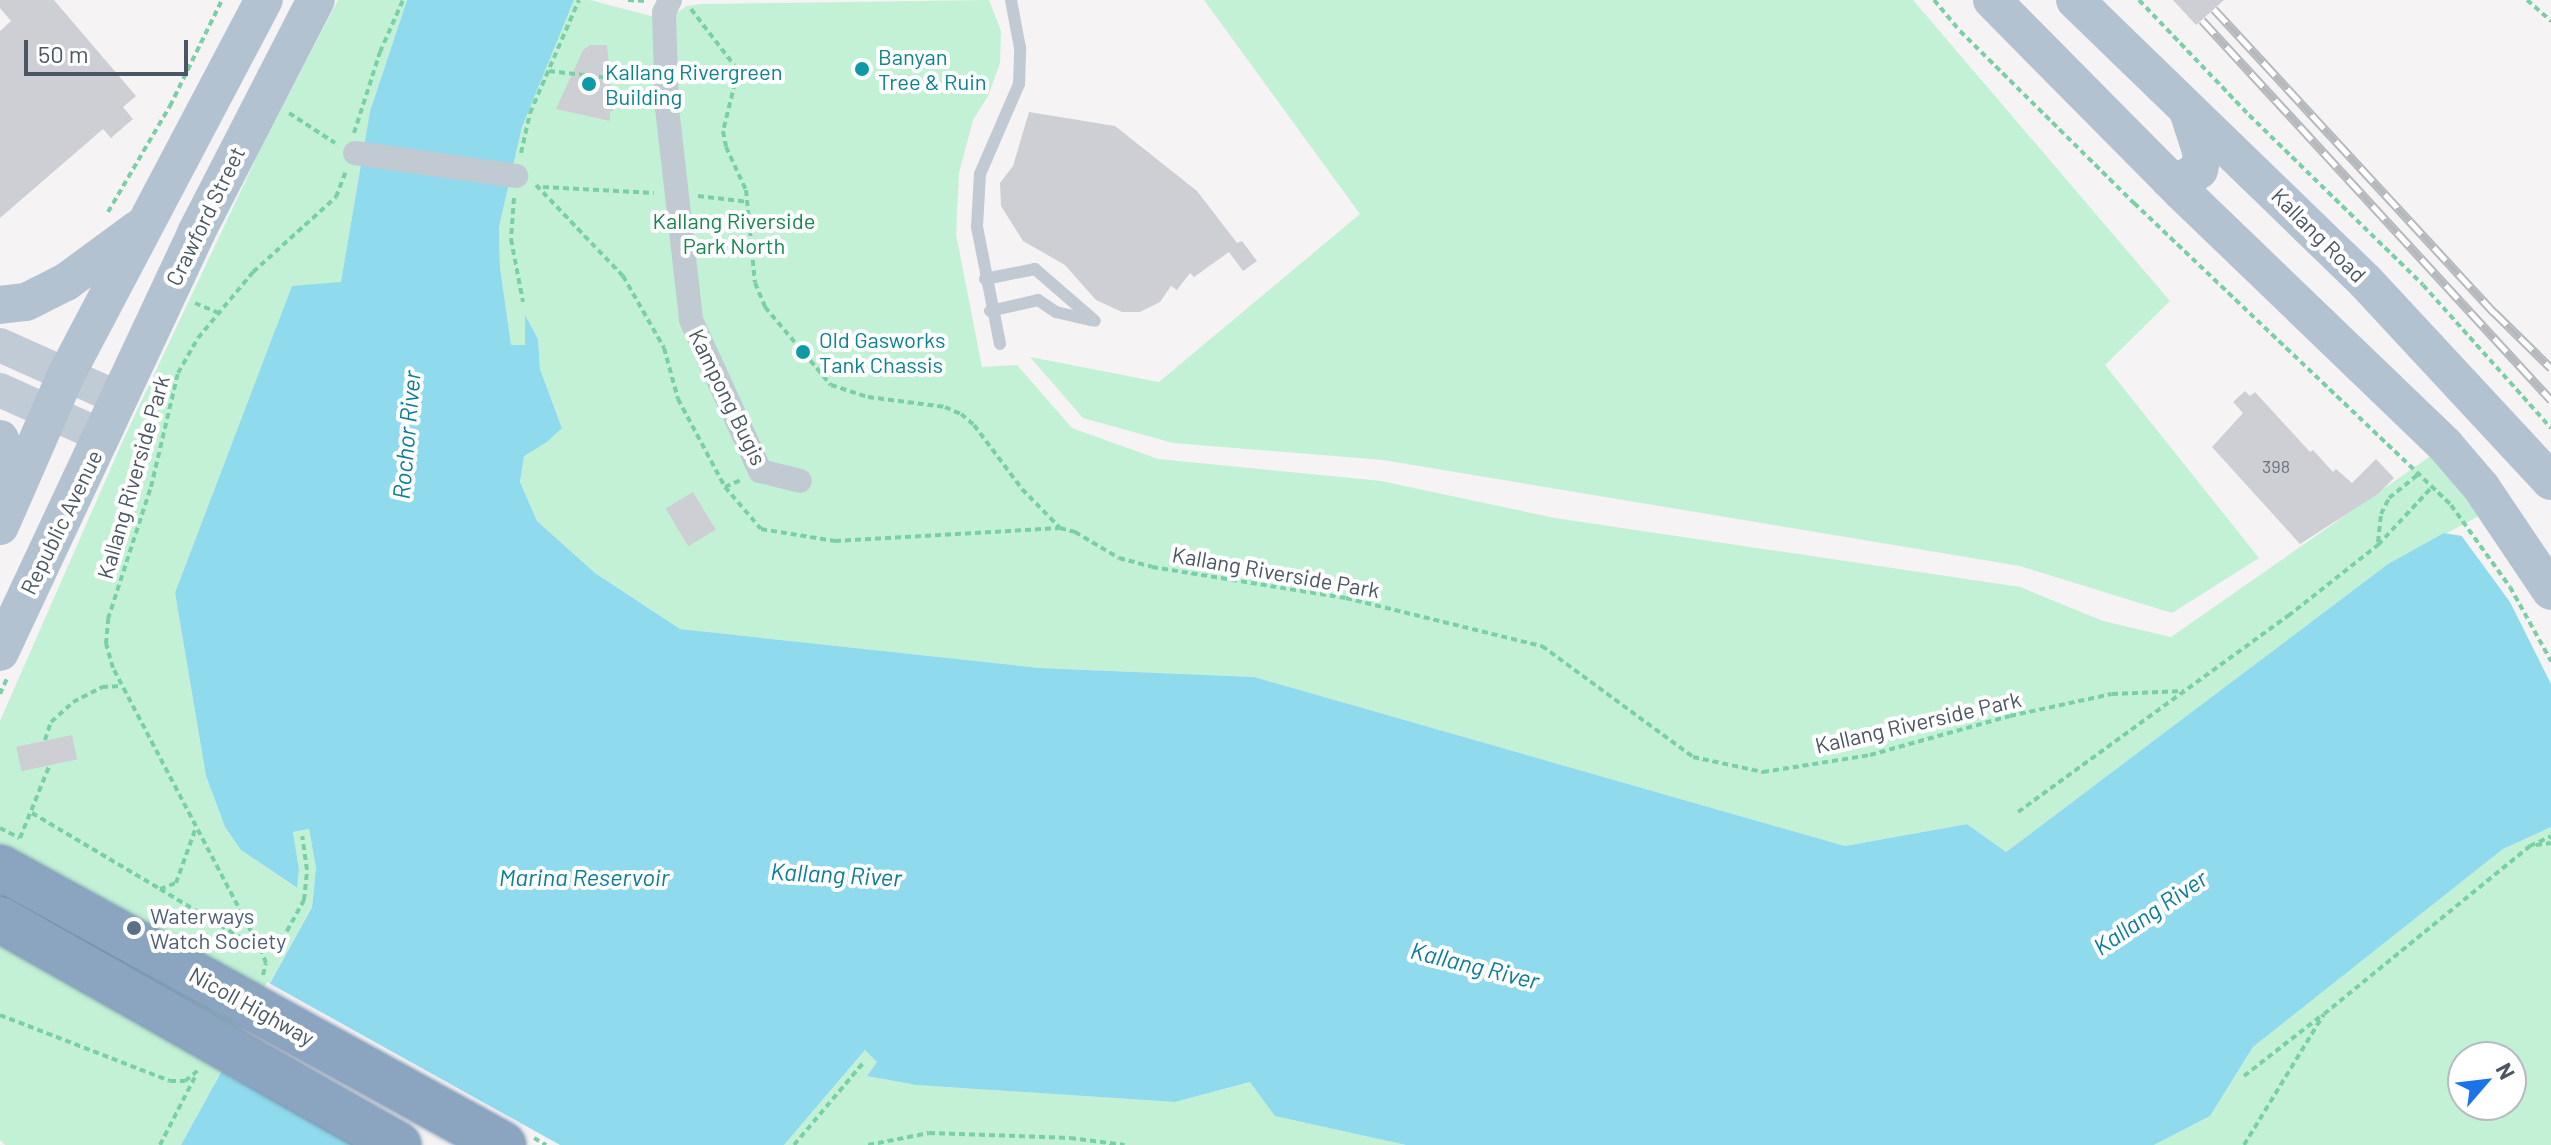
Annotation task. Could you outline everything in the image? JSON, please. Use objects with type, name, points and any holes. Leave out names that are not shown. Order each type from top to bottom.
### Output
[{"type":"highway","name":"Nicoll Highway","points":[[0,868],[503,1145]]},
{"type":"highway","points":[[0,919],[398,1145]]},
{"type":"main road","name":"Crawford Street","points":[[52,411],[66,375],[264,0]]},
{"type":"main road","name":"Crawford Street","points":[[102,436],[243,137],[267,99],[316,0]]},
{"type":"main road","points":[[1992,0],[2169,179],[2445,445],[2466,496],[2551,591]]},
{"type":"main road","name":"Kallang Road","points":[[2075,0],[2365,281],[2551,481]]},
{"type":"main road","points":[[2169,179],[2184,179],[2199,170],[2202,154],[2187,108]]},
{"type":"main road","points":[[0,305],[26,302],[66,282],[149,219]]},
{"type":"main road","points":[[0,345],[120,399]]},
{"type":"main road","points":[[0,390],[102,436]]},
{"type":"main road","points":[[2,521],[52,411]]},
{"type":"main road","name":"Republic Avenue","points":[[0,652],[102,436]]},
{"type":"main road","points":[[0,439],[7,466],[2,521]]},
{"type":"street","name":"Kampong Bugis","points":[[670,0],[664,13],[666,84],[674,193],[694,330],[760,471],[800,481]]},
{"type":"street","points":[[352,153],[516,176]]},
{"type":"lane","points":[[1000,344],[990,311],[977,227],[980,174],[1019,84],[1020,48],[1011,0]]},
{"type":"lane","points":[[985,279],[1035,269],[1095,321],[1056,312],[1038,300],[990,311]]},
{"type":"path","points":[[108,212],[170,106],[222,0]]},
{"type":"path","name":"Kallang Riverside Park","points":[[261,950],[122,686],[106,644],[108,619],[151,487],[178,373],[198,338],[253,272],[336,197],[352,153],[380,52],[403,0]]},
{"type":"path","points":[[523,302],[511,239],[516,176],[530,113],[579,0]]},
{"type":"path","points":[[683,0],[734,65],[735,83],[723,131],[749,202],[759,296],[831,385],[868,397],[945,407],[961,414],[974,425],[1022,489],[1060,528]]},
{"type":"path","points":[[1934,0],[1960,31],[2134,203],[2432,487],[2466,496],[2510,587],[2551,661]]},
{"type":"path","points":[[2139,0],[2249,115],[2423,285],[2551,428]]},
{"type":"path","points":[[2527,0],[2551,21]]},
{"type":"path","points":[[548,71],[666,84]]},
{"type":"path","points":[[267,99],[352,153]]},
{"type":"path","name":"Kallang Riverside Park","points":[[516,176],[540,187],[623,276],[664,348],[678,399],[725,487],[761,529],[835,541],[1060,528],[1075,532],[1119,558],[1152,567],[1346,598],[1542,646],[1693,757],[1763,772],[1870,755],[2010,716],[2112,694],[2184,691]]},
{"type":"path","points":[[540,187],[674,193],[749,202]]},
{"type":"path","points":[[2378,545],[2381,514],[2389,498],[2420,473]]},
{"type":"path","points":[[2018,812],[2378,545],[2432,487]]},
{"type":"path","points":[[45,740],[51,722],[73,702],[102,687],[122,686]]},
{"type":"path","points":[[0,828],[20,838],[32,813],[35,794],[50,764]]},
{"type":"path","points":[[32,813],[261,950],[282,940],[304,900],[307,870],[302,836]]},
{"type":"path","points":[[160,889],[176,883],[196,826]]},
{"type":"path","points":[[2244,1076],[2530,846],[2551,836]]},
{"type":"path","points":[[2530,846],[2551,843]]},
{"type":"path","points":[[2244,1145],[2324,1014]]},
{"type":"path","points":[[0,1015],[170,1081]]},
{"type":"path","points":[[794,1145],[864,1062]]},
{"type":"path","points":[[160,1145],[196,1075]]},
{"type":"path","points":[[868,1145],[929,1133],[1070,1138],[1125,1145]]},
{"type":"green space","points":[[338,0],[407,0],[370,111],[341,283],[175,593],[206,776],[225,827],[241,850],[296,888],[299,869],[293,832],[309,829],[316,868],[312,906],[181,1145],[5,1145],[0,1140],[0,721],[125,436],[263,144]]},
{"type":"green space","name":"Kallang Riverside Park North","points":[[574,0],[590,0],[666,20],[687,6],[701,4],[989,0],[1001,31],[1000,63],[988,96],[973,120],[959,173],[956,234],[982,367],[1017,365],[1072,428],[1158,459],[1381,481],[1555,518],[2020,587],[2103,621],[2171,637],[2432,455],[2485,513],[2388,564],[2006,852],[1967,824],[1845,846],[1254,677],[1040,668],[680,629],[595,573],[537,521],[520,482],[523,456],[547,442],[562,427],[540,369],[538,339],[525,317],[526,345],[511,346],[500,267],[499,227],[522,127]]},
{"type":"green space","points":[[1204,0],[1913,0],[2170,301],[2105,365],[2259,558],[2172,613],[2020,566],[1383,460],[1173,443],[1083,418],[1030,357],[1159,382],[1360,214]]},
{"type":"green space","points":[[2551,827],[2551,1145],[2154,1145],[2210,1116],[2253,1047],[2503,849]]},
{"type":"green space","points":[[865,1050],[877,1062],[867,1076],[916,1085],[1175,1102],[1251,1082],[1276,1116],[1406,1145],[784,1145]]},
{"type":"water","name":"Marina Reservoir","points":[[407,0],[574,0],[522,127],[499,227],[500,267],[511,345],[525,345],[525,315],[538,339],[540,369],[562,428],[524,456],[520,482],[537,521],[595,573],[680,629],[1040,668],[1254,677],[1845,846],[1967,824],[2006,852],[2388,564],[2444,533],[2551,551],[2551,827],[2503,849],[2253,1047],[2210,1116],[2154,1145],[1406,1145],[1275,1116],[1250,1082],[1175,1102],[916,1085],[867,1076],[877,1062],[865,1050],[784,1145],[181,1145],[312,907],[316,868],[309,829],[293,832],[299,869],[297,888],[241,850],[225,827],[206,776],[175,593],[292,286],[341,282],[370,111]]},
{"type":"pier","points":[[2458,531],[2551,547],[2551,684],[2510,602]]},
{"type":"pier","points":[[267,982],[560,1145],[355,1145],[220,1070]]},
{"type":"building","points":[[0,0],[54,0],[136,96],[123,107],[133,119],[111,138],[103,129],[0,218],[0,31],[11,21],[0,8]]},
{"type":"building","points":[[2173,0],[2224,0],[2196,25]]},
{"type":"building","name":"Kallang Rivergreen Building","points":[[590,45],[607,45],[613,111],[610,112],[610,121],[556,109],[583,50]]},
{"type":"building","points":[[1029,112],[1115,126],[1197,191],[1237,243],[1242,241],[1257,261],[1243,271],[1229,252],[1194,277],[1190,273],[1177,290],[1171,286],[1160,302],[1140,312],[1122,312],[1096,300],[1065,265],[1023,241],[1001,206],[1000,183],[1013,166]]},
{"type":"building","points":[[2245,391],[2250,396],[2255,392],[2310,452],[2313,450],[2333,472],[2336,469],[2352,483],[2376,459],[2394,478],[2378,494],[2300,544],[2212,447],[2243,413],[2233,402]]},
{"type":"building","points":[[693,492],[716,530],[688,546],[666,508]]},
{"type":"building","points":[[72,735],[77,759],[21,771],[16,747]]},
{"type":"railway","points":[[2214,9],[2494,312],[2551,368]]},
{"type":"railway","points":[[2202,20],[2551,400]]},
{"type":"place","name":"Banyan Tree & Ruin","points":[[862,69]]},
{"type":"place","name":"Kallang Rivergreen Building","points":[[589,84]]},
{"type":"place","name":"Old Gasworks Tank Chassis","points":[[803,352]]},
{"type":"place","name":"Waterways Watch Society","points":[[134,928]]},
{"type":"water label","name":"Rochor River","points":[[406,435]]},
{"type":"water label","name":"Kallang River","points":[[836,874]]},
{"type":"water label","name":"Kallang River","points":[[2150,912]]},
{"type":"water label","name":"Kallang River","points":[[1475,965]]}]
